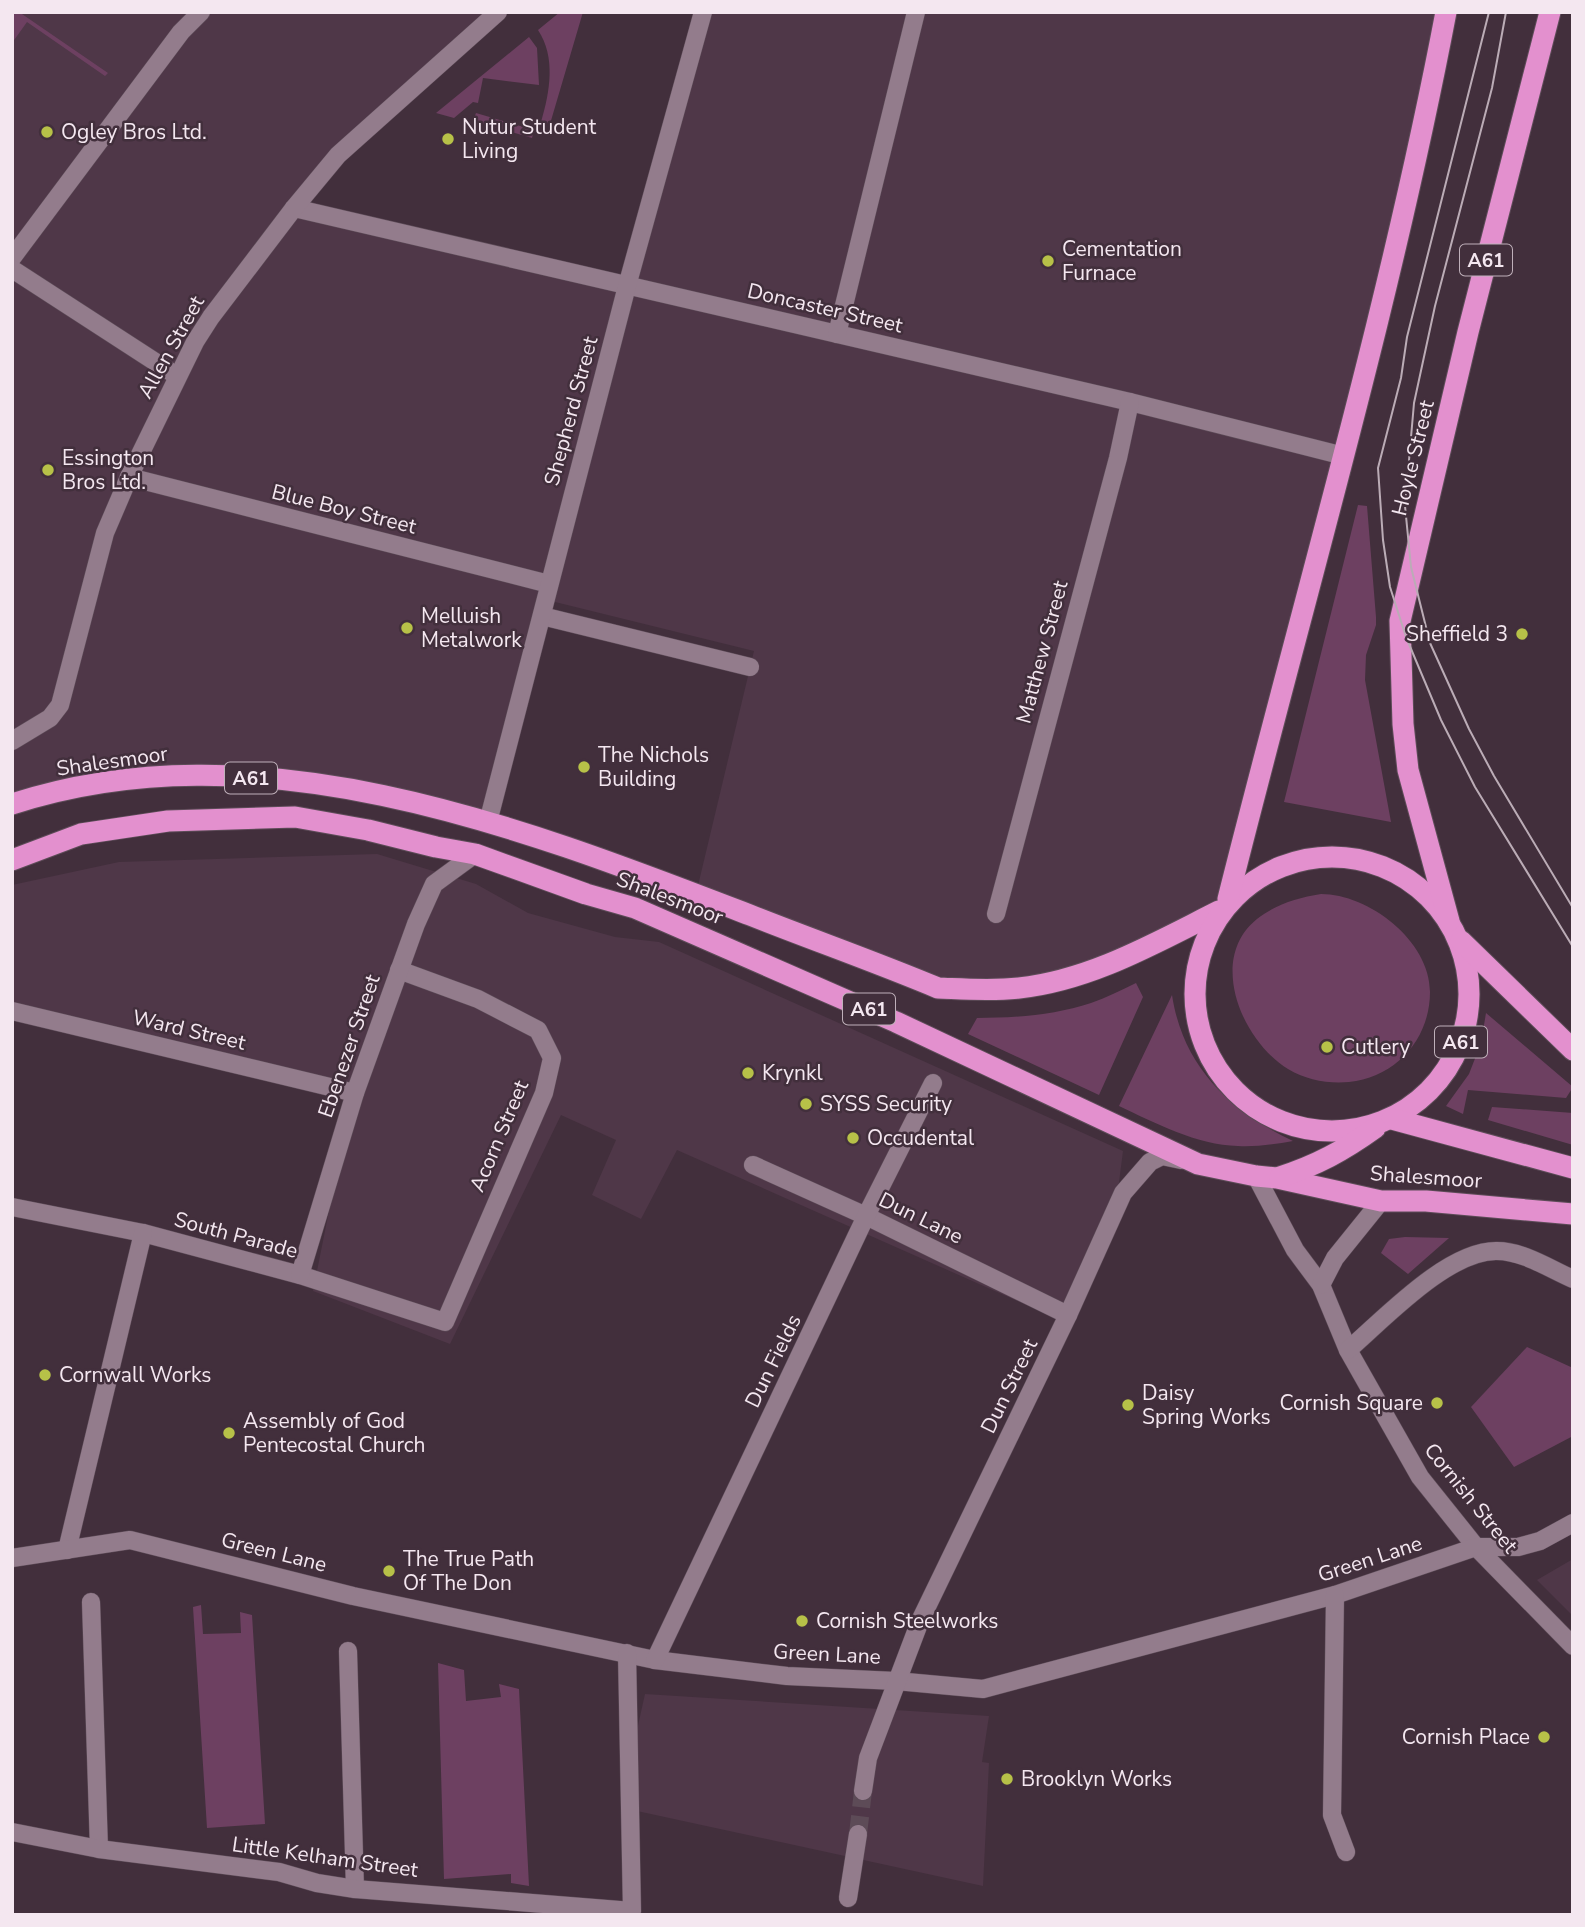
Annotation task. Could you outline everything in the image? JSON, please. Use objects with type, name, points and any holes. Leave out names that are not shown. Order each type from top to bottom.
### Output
[{"type":"highway","name":"A61","points":[[1224,905],[1345,456],[1432,85],[1446,12]]},
{"type":"highway","name":"Hoyle Street","points":[[1454,930],[1408,770],[1403,724],[1400,621],[1471,319],[1550,12]]},
{"type":"highway","name":"Shalesmoor","points":[[12,804],[112,781],[195,775],[334,785],[488,822],[617,863],[938,988],[1020,988],[1052,982],[1110,965],[1224,905],[1262,876],[1293,862],[1326,857],[1360,859],[1392,870],[1421,889],[1454,930],[1469,976],[1469,1009],[1461,1040],[1445,1074],[1426,1095],[1341,1152],[1311,1167],[1267,1177]]},
{"type":"highway","name":"Shalesmoor","points":[[12,860],[81,834],[168,821],[295,817],[475,854],[586,894],[635,908],[699,934],[896,1022],[1198,1164],[1381,1201],[1426,1201],[1573,1214]]},
{"type":"highway","name":"Shalesmoor","points":[[1224,905],[1201,950],[1194,988],[1194,1008],[1211,1062],[1235,1093],[1266,1115],[1302,1129],[1340,1132],[1387,1121]]},
{"type":"highway","name":"A61","points":[[1454,930],[1573,1050]]},
{"type":"highway","name":"A61","points":[[1387,1121],[1573,1168]]},
{"type":"street","points":[[12,258],[181,32],[201,12]]},
{"type":"street","name":"Allen Street","points":[[17,739],[50,718],[60,705],[106,533],[129,477],[177,376],[211,317],[338,155],[498,12]]},
{"type":"street","name":"Shepherd Street","points":[[488,822],[627,286],[703,12]]},
{"type":"street","points":[[837,334],[916,12]]},
{"type":"street","name":"Doncaster Street","points":[[294,208],[1130,402],[1345,456]]},
{"type":"street","points":[[12,269],[177,376]]},
{"type":"street","name":"Matthew Street","points":[[996,914],[1118,458],[1130,402]]},
{"type":"street","name":"Blue Boy Street","points":[[129,477],[548,584]]},
{"type":"street","points":[[542,616],[750,667]]},
{"type":"street","name":"Ebenezer Street","points":[[300,1275],[355,1093],[399,970],[434,884],[475,854]]},
{"type":"street","name":"Acorn Street","points":[[399,970],[478,999],[538,1030],[552,1058],[544,1093],[445,1322]]},
{"type":"street","name":"Ward Street","points":[[12,1011],[355,1093]]},
{"type":"street","name":"Dun Fields","points":[[655,1660],[866,1216],[933,1083]]},
{"type":"street","name":"Dun Street","points":[[863,1791],[868,1758],[920,1621],[1068,1315],[1123,1193],[1137,1174],[1150,1162],[1162,1156],[1198,1164]]},
{"type":"street","name":"Dun Lane","points":[[753,1165],[866,1216],[1068,1315]]},
{"type":"street","name":"Cornish Street","points":[[1267,1177],[1295,1250],[1321,1285],[1348,1350],[1420,1477],[1476,1546],[1573,1646]]},
{"type":"street","points":[[1321,1285],[1335,1258],[1381,1201]]},
{"type":"street","name":"South Parade","points":[[12,1208],[143,1234],[300,1275],[445,1322]]},
{"type":"street","points":[[67,1550],[143,1234]]},
{"type":"street","points":[[1348,1350],[1445,1268],[1477,1254],[1496,1251],[1515,1254],[1573,1279]]},
{"type":"street","name":"Green Lane","points":[[12,1558],[130,1540],[353,1595],[655,1660],[787,1676],[896,1681],[983,1689],[1335,1595],[1476,1546],[1518,1547],[1539,1541],[1573,1523]]},
{"type":"street","points":[[1335,1595],[1332,1815],[1346,1852]]},
{"type":"street","points":[[91,1602],[99,1849]]},
{"type":"street","points":[[348,1651],[355,1889]]},
{"type":"street","name":"Little Kelham Street","points":[[12,1832],[99,1849],[279,1872],[317,1883],[355,1889],[632,1912],[627,1653]]},
{"type":"street","points":[[848,1898],[858,1834]]},
{"type":"shaded area","points":[[12,12],[498,12],[294,208],[627,286],[703,12],[1446,12],[1228,899],[1083,973],[938,988],[696,894],[754,651],[547,600],[488,822],[238,777],[12,804]]},
{"type":"shaded area","points":[[12,12],[19,12],[108,73],[105,76],[27,22],[12,43]]},
{"type":"shaded area","points":[[560,12],[583,12],[550,124],[541,122],[550,75],[544,40],[538,30]]},
{"type":"shaded area","points":[[529,37],[537,48],[539,85],[483,78],[478,103],[473,102],[454,118],[436,113]]},
{"type":"shaded area","points":[[476,113],[534,130],[532,138],[473,121]]},
{"type":"shaded area","points":[[1358,505],[1367,506],[1376,617],[1366,655],[1365,680],[1391,822],[1284,802]]},
{"type":"shaded area","points":[[377,854],[476,884],[528,913],[615,937],[659,942],[1123,1151],[1118,1190],[1058,1319],[677,1150],[641,1219],[592,1195],[616,1140],[561,1115],[450,1344],[313,1291],[354,1086],[12,1011],[12,885],[119,862]]},
{"type":"shaded area","points":[[1321,894],[1358,902],[1393,923],[1420,955],[1427,973],[1430,992],[1428,1009],[1417,1040],[1395,1064],[1366,1079],[1326,1082],[1288,1069],[1271,1056],[1257,1039],[1236,998],[1234,955],[1242,936],[1257,919],[1272,909],[1287,902]]},
{"type":"shaded area","points":[[1136,983],[1143,997],[1099,1095],[968,1034],[977,1018],[1049,1013],[1077,1007]]},
{"type":"shaded area","points":[[1172,995],[1187,1044],[1213,1084],[1249,1116],[1293,1141],[1245,1146],[1207,1142],[1177,1132],[1119,1106]]},
{"type":"shaded area","points":[[1486,1013],[1573,1087],[1566,1098],[1468,1090],[1463,1114],[1446,1106],[1469,1074],[1481,1043]]},
{"type":"shaded area","points":[[1492,1107],[1573,1113],[1573,1145],[1488,1120]]},
{"type":"shaded area","points":[[1449,1238],[1408,1274],[1381,1253],[1389,1239]]},
{"type":"shaded area","points":[[1527,1347],[1573,1368],[1573,1436],[1514,1467],[1471,1407]]},
{"type":"shaded area","points":[[1573,1559],[1573,1616],[1537,1580]]},
{"type":"shaded area","points":[[201,1605],[203,1634],[241,1633],[240,1612],[252,1615],[265,1824],[207,1828],[193,1607]]},
{"type":"shaded area","points":[[438,1663],[464,1670],[466,1701],[501,1697],[499,1684],[519,1689],[529,1886],[511,1883],[511,1874],[444,1879]]},
{"type":"shaded area","points":[[645,1694],[989,1716],[982,1762],[989,1763],[983,1886],[637,1811],[631,1757]]},
{"type":"tunnel","points":[[858,1834],[863,1791]]},
{"type":"tram line","points":[[1489,12],[1407,337],[1401,378],[1378,468],[1383,540],[1390,587],[1406,637],[1441,720],[1475,787],[1573,947]]},
{"type":"tram line","points":[[1506,12],[1492,88],[1435,306],[1414,403],[1405,506],[1411,567],[1430,643],[1469,729],[1494,776],[1573,908]]},
{"type":"place","name":"Ogley Bros Ltd.","points":[[47,132]]},
{"type":"place","name":"Nutur Student Living","points":[[448,139]]},
{"type":"place","name":"Cementation Furnace","points":[[1048,261]]},
{"type":"place","name":"Essington Bros Ltd.","points":[[48,470]]},
{"type":"place","name":"Melluish Metalwork","points":[[407,628]]},
{"type":"place","name":"Sheffield 3","points":[[1522,634]]},
{"type":"place","name":"The Nichols Building","points":[[584,767]]},
{"type":"place","name":"Cutlery","points":[[1327,1047]]},
{"type":"place","name":"Krynkl","points":[[748,1073]]},
{"type":"place","name":"SYSS Security","points":[[806,1104]]},
{"type":"place","name":"Occudental","points":[[853,1138]]},
{"type":"place","name":"Cornwall Works","points":[[45,1375]]},
{"type":"place","name":"Cornish Square","points":[[1437,1403]]},
{"type":"place","name":"Daisy Spring Works","points":[[1128,1405]]},
{"type":"place","name":"Assembly of God Pentecostal Church","points":[[229,1433]]},
{"type":"place","name":"The True Path Of The Don","points":[[389,1571]]},
{"type":"place","name":"Cornish Steelworks","points":[[802,1621]]},
{"type":"place","name":"Cornish Place","points":[[1544,1737]]},
{"type":"place","name":"Brooklyn Works","points":[[1007,1779]]}]
